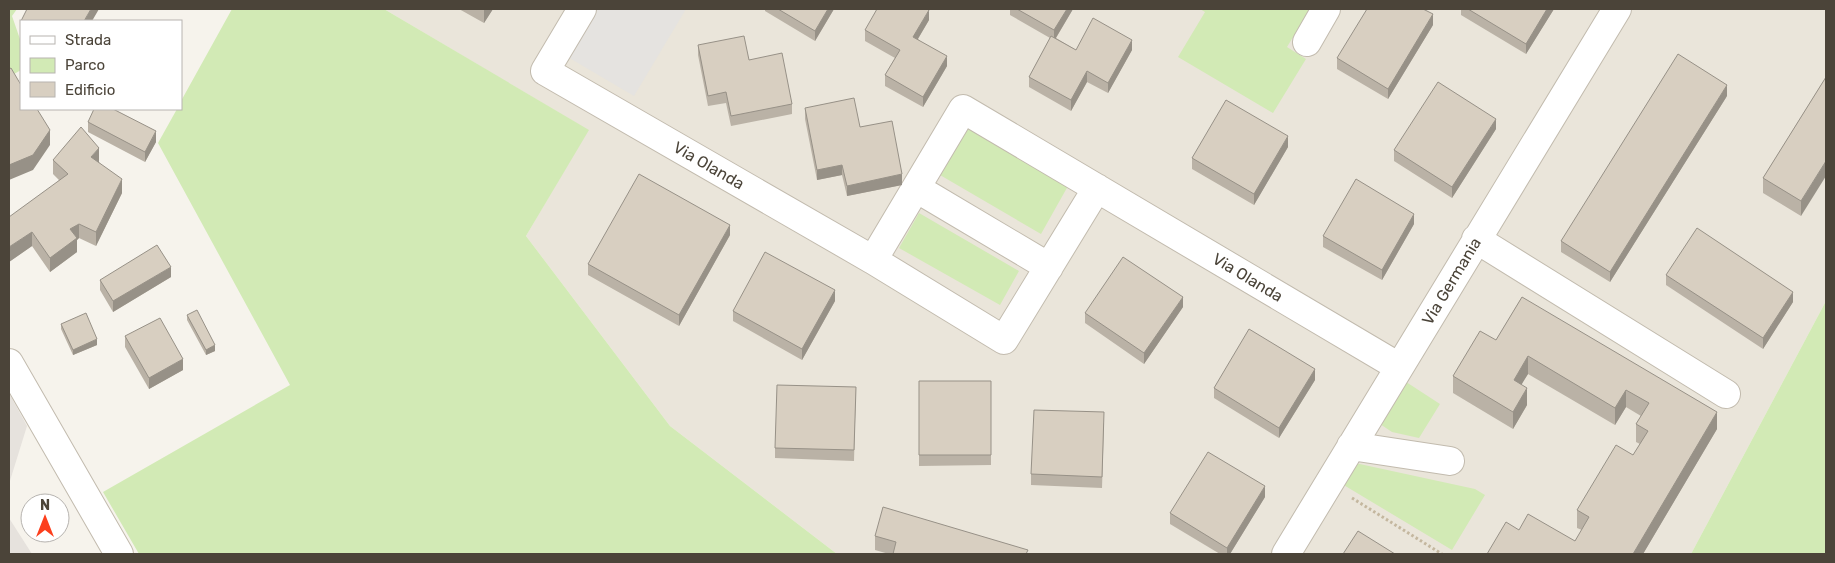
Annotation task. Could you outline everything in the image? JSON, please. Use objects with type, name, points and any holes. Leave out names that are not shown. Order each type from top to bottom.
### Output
[{"type":"street","name":"Via Olanda","points":[[582,9],[545,71],[873,260],[1004,340],[1097,188]]},
{"type":"street","points":[[1307,42],[1326,9]]},
{"type":"street","name":"Via Germania","points":[[1286,554],[1616,9]]},
{"type":"street","name":"Via Olanda","points":[[873,260],[963,109],[1398,367]]},
{"type":"street","points":[[916,188],[1049,267]]},
{"type":"street","points":[[1476,240],[1726,394]]},
{"type":"street","points":[[9,363],[119,554]]},
{"type":"street","points":[[1351,446],[1450,461]]},
{"type":"path","points":[[1328,483],[1442,554]]},
{"type":"shaded area","points":[[384,9],[1826,9],[1826,301],[1691,554],[837,554],[670,426],[526,236],[588,130]]},
{"type":"shaded area","points":[[594,9],[686,9],[634,96],[566,56]]},
{"type":"shaded area","points":[[9,393],[27,426],[9,484]]},
{"type":"shaded area","points":[[9,518],[20,535],[20,543],[25,543],[32,554],[9,554]]},
{"type":"green space","points":[[9,9],[17,9],[12,16],[20,39],[20,71],[9,77]]},
{"type":"green space","points":[[232,9],[384,9],[589,130],[526,236],[670,426],[837,554],[139,554],[103,492],[290,385],[158,143],[176,110],[182,110],[182,99]]},
{"type":"green space","points":[[1200,9],[1310,9],[1287,47],[1306,59],[1273,113],[1178,57],[1205,12]]},
{"type":"green space","points":[[968,127],[1068,186],[1041,234],[940,175]]},
{"type":"green space","points":[[919,213],[1019,271],[1000,305],[899,248]]},
{"type":"green space","points":[[1826,301],[1826,554],[1691,554]]},
{"type":"green space","points":[[1400,378],[1440,404],[1419,438],[1392,432],[1374,420]]},
{"type":"green space","points":[[1355,463],[1475,489],[1485,495],[1452,550],[1342,484]]},
{"type":"building","points":[[27,9],[91,9],[85,20],[22,20]]},
{"type":"building","points":[[778,9],[828,9],[815,31]]},
{"type":"building","points":[[877,9],[929,10],[913,37],[947,56],[923,97],[885,75],[900,50],[865,30]]},
{"type":"building","points":[[1017,9],[1067,9],[1054,30]]},
{"type":"building","points":[[1367,9],[1423,9],[1433,14],[1388,89],[1337,58]]},
{"type":"building","points":[[1468,9],[1547,9],[1526,44]]},
{"type":"building","points":[[1093,18],[1132,40],[1108,83],[1087,71],[1071,100],[1029,77],[1051,36],[1076,50]]},
{"type":"building","points":[[744,36],[749,60],[782,53],[792,104],[731,116],[726,92],[708,96],[698,45]]},
{"type":"building","points":[[1678,54],[1727,85],[1610,272],[1561,241]]},
{"type":"building","points":[[11,68],[20,83],[20,110],[38,110],[50,130],[33,155],[9,165],[9,69]]},
{"type":"building","points":[[1826,77],[1826,161],[1801,201],[1763,178]]},
{"type":"building","points":[[1438,82],[1496,119],[1452,187],[1394,150]]},
{"type":"building","points":[[854,98],[860,127],[892,121],[902,174],[847,186],[842,165],[817,170],[805,108]]},
{"type":"building","points":[[1226,100],[1288,136],[1254,194],[1192,158]]},
{"type":"building","points":[[94,110],[115,110],[156,131],[145,152],[88,122]]},
{"type":"building","points":[[81,127],[99,148],[91,157],[122,179],[96,232],[79,224],[70,229],[77,238],[50,258],[32,232],[9,247],[9,217],[68,174],[53,160]]},
{"type":"building","points":[[639,174],[730,225],[679,315],[588,264]]},
{"type":"building","points":[[1356,179],[1414,214],[1382,270],[1323,236]]},
{"type":"building","points":[[1697,228],[1793,292],[1763,338],[1666,275]]},
{"type":"building","points":[[157,245],[171,267],[113,301],[100,280]]},
{"type":"building","points":[[765,252],[835,290],[802,349],[733,311]]},
{"type":"building","points":[[1123,257],[1183,297],[1144,353],[1085,313]]},
{"type":"building","points":[[1522,297],[1717,412],[1633,554],[1487,554],[1506,522],[1519,530],[1528,514],[1575,541],[1589,517],[1577,510],[1616,445],[1633,455],[1648,431],[1636,424],[1649,403],[1626,390],[1615,408],[1528,356],[1514,380],[1527,388],[1513,412],[1453,376],[1480,331],[1496,340]]},
{"type":"building","points":[[197,310],[215,345],[206,350],[187,315]]},
{"type":"building","points":[[86,313],[97,339],[73,350],[61,324]]},
{"type":"building","points":[[160,318],[183,359],[149,378],[125,336]]},
{"type":"building","points":[[1249,329],[1315,369],[1279,428],[1214,388]]},
{"type":"building","points":[[919,381],[991,381],[991,455],[919,455]]},
{"type":"building","points":[[777,385],[856,387],[854,450],[775,448]]},
{"type":"building","points":[[1034,410],[1104,412],[1102,477],[1031,474]]},
{"type":"building","points":[[1208,452],[1265,486],[1227,548],[1170,513]]},
{"type":"building","points":[[883,507],[1028,550],[1026,554],[893,554],[896,542],[875,536]]},
{"type":"building","points":[[1358,531],[1395,554],[1343,554]]}]
